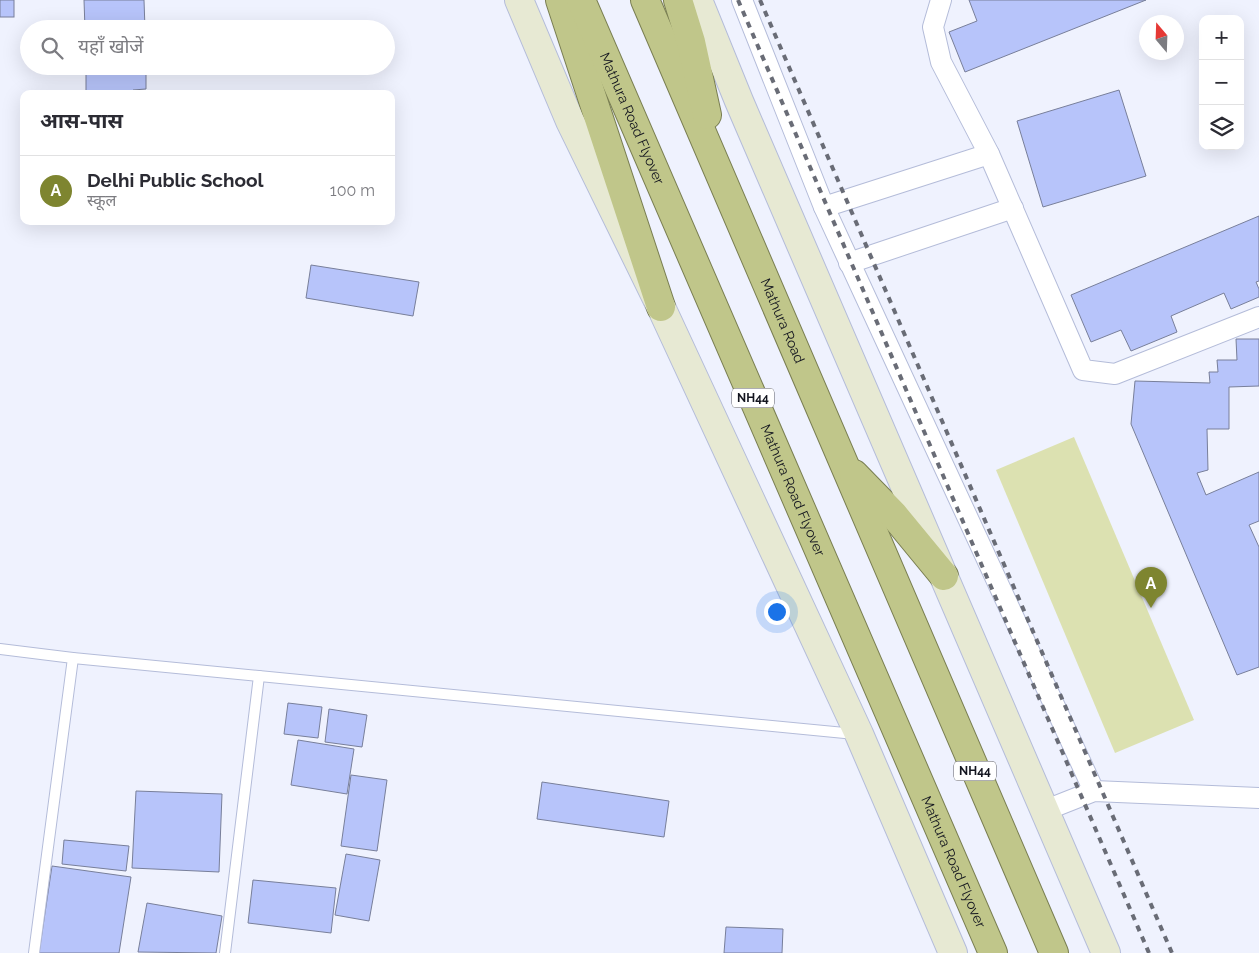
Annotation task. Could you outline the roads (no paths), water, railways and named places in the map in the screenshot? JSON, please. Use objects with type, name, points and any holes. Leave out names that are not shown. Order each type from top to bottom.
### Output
[{"type":"highway","points":[[560,0],[661,307]]},
{"type":"highway","name":"Mathura Road Flyover","points":[[581,0],[993,953]]},
{"type":"highway","name":"NH44","points":[[645,0],[722,180]]},
{"type":"highway","points":[[678,0],[691,42],[722,180]]},
{"type":"highway","name":"Mathura Road","points":[[722,180],[843,462]]},
{"type":"highway","points":[[843,462],[893,514],[944,576]]},
{"type":"highway","name":"NH44","points":[[843,462],[1054,953]]},
{"type":"main road","points":[[519,0],[570,121],[661,307],[859,734],[953,953]]},
{"type":"main road","points":[[698,0],[739,101],[1106,953]]},
{"type":"street","points":[[742,0],[824,207],[1094,792]]},
{"type":"street","points":[[941,0],[933,27],[941,62],[989,154],[1083,370],[1115,374],[1259,317]]},
{"type":"street","points":[[824,207],[989,154]]},
{"type":"street","points":[[850,263],[1013,208]]},
{"type":"street","points":[[1046,810],[1094,792],[1259,798]]},
{"type":"lane","points":[[0,649],[73,658],[859,734]]},
{"type":"lane","points":[[34,953],[73,658]]},
{"type":"lane","points":[[225,953],[259,676]]},
{"type":"railway","points":[[738,0],[1149,953]]},
{"type":"railway","points":[[760,0],[1172,953]]},
{"type":"place","name":"Delhi Public School","points":[[1151,608]]}]
